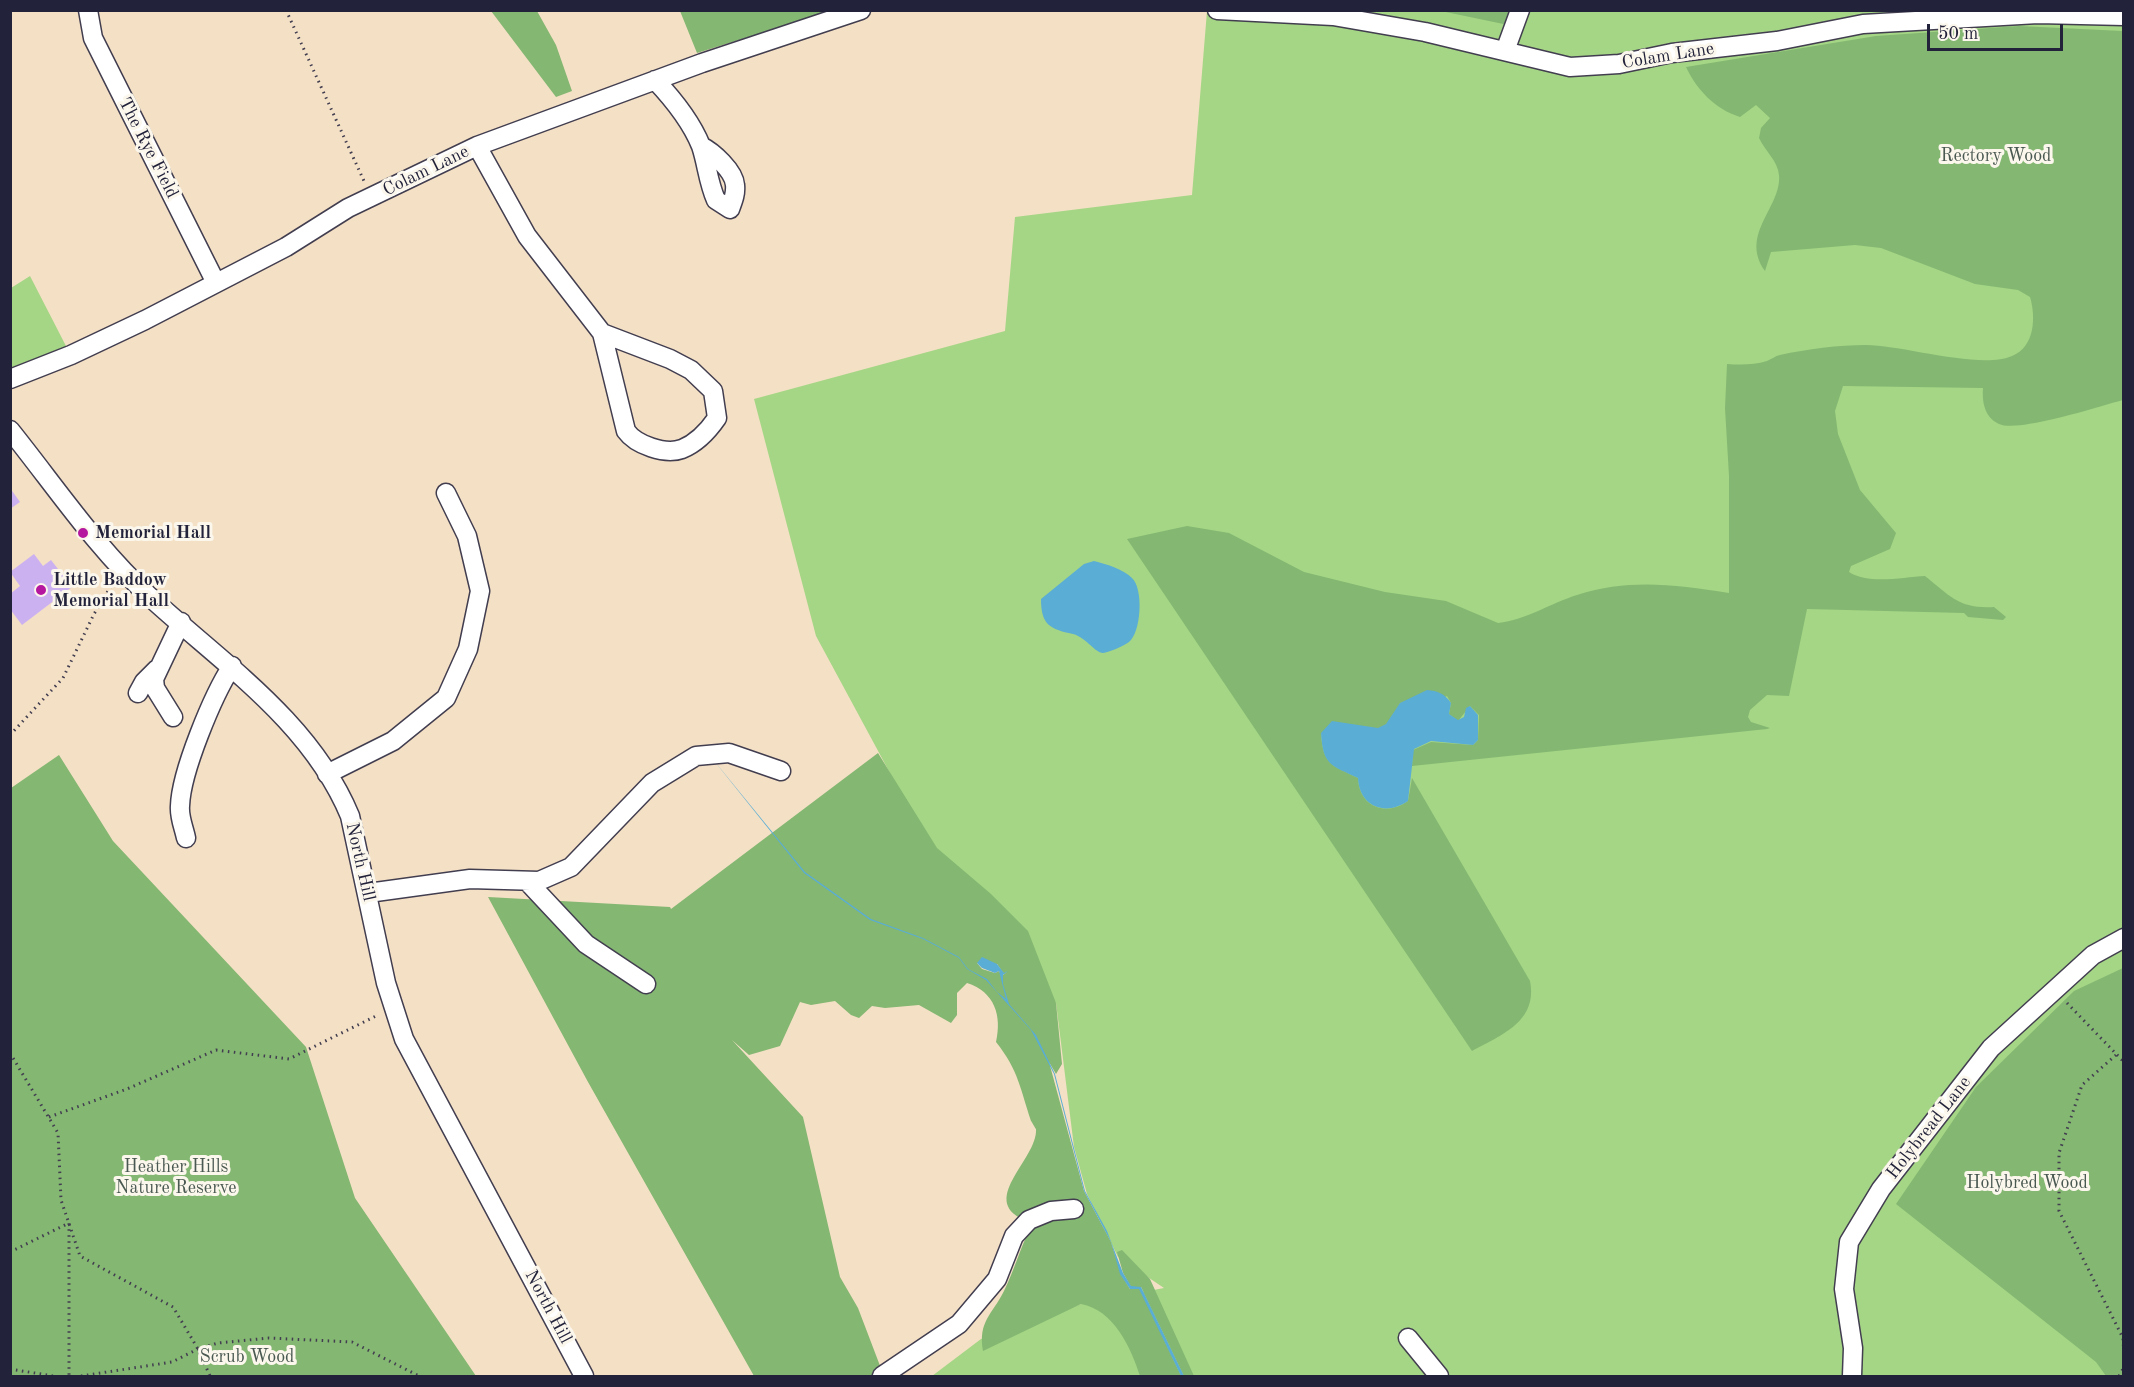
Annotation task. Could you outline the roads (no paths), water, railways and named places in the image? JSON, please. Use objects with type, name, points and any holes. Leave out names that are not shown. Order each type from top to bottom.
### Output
[{"type":"street","name":"The Rye Field","points":[[88,10],[93,38],[102,58],[216,283]]},
{"type":"street","name":"Colam Lane","points":[[10,379],[71,355],[216,283],[286,248],[348,208],[477,146],[655,80],[861,10]]},
{"type":"street","name":"Colam Lane","points":[[1217,10],[1333,16],[1425,32],[1570,67],[1609,65],[1672,53],[1776,41],[1863,24],[1927,15],[2038,12],[2124,16]]},
{"type":"street","points":[[1505,51],[1520,10]]},
{"type":"street","points":[[655,80],[674,101],[701,146]]},
{"type":"street","points":[[477,146],[527,236],[602,333],[626,431],[633,441],[652,448],[680,450],[706,434],[717,418],[713,391],[691,370],[670,358],[602,333]]},
{"type":"street","name":"North Hill","points":[[10,430],[123,570],[150,597],[232,666],[281,714],[327,774],[350,816],[393,1007],[404,1039],[517,1246],[584,1377]]},
{"type":"street","points":[[327,774],[393,741],[446,698],[468,649],[480,591],[467,536],[446,493]]},
{"type":"street","points":[[173,717],[155,688],[154,679],[181,622]]},
{"type":"street","points":[[186,838],[180,808],[184,784],[214,700],[232,666]]},
{"type":"street","points":[[138,693],[144,682],[159,668]]},
{"type":"street","points":[[368,893],[470,879],[540,881],[572,867],[652,783],[696,756],[729,753],[781,771]]},
{"type":"street","points":[[528,881],[586,944],[646,984]]},
{"type":"street","name":"Holybread Lane","points":[[1852,1377],[1854,1348],[1844,1289],[1850,1242],[1881,1190],[1991,1048],[2093,955],[2124,938]]},
{"type":"street","points":[[882,1377],[959,1324],[997,1279],[1014,1236],[1029,1220],[1051,1211],[1074,1209]]},
{"type":"street","points":[[1408,1338],[1439,1377]]},
{"type":"water","points":[[1094,561],[1119,569],[1132,578],[1138,591],[1140,611],[1136,630],[1129,642],[1103,653],[1078,636],[1053,628],[1045,620],[1041,608],[1041,599],[1084,564]]},
{"type":"water","points":[[1427,690],[1438,692],[1446,697],[1451,703],[1449,714],[1458,720],[1464,717],[1466,708],[1470,706],[1478,715],[1478,740],[1473,745],[1431,741],[1414,749],[1408,801],[1391,808],[1375,806],[1363,796],[1358,778],[1335,767],[1326,758],[1321,733],[1332,721],[1378,728],[1386,724],[1400,703]]},
{"type":"water","points":[[711,757],[805,872],[871,919],[923,938],[959,957],[968,969],[987,979],[1006,999],[999,971],[995,973],[982,968],[977,963],[982,957],[997,964],[1004,973],[1008,971],[1003,975],[1003,984],[1009,1004],[1036,1035],[1055,1074],[1085,1191],[1107,1231],[1123,1273],[1131,1286],[1141,1287],[1184,1376],[1181,1376],[1139,1289],[1130,1289],[1120,1274],[1111,1242],[1084,1191],[1054,1074],[1031,1030],[986,980],[967,969],[959,958],[923,939],[870,920],[804,873]]},
{"type":"place","name":"Memorial Hall","points":[[83,533]]},
{"type":"place","name":"Little Baddow Memorial Hall","points":[[41,590]]},
{"type":"park label","name":"Rectory Wood","points":[[1996,156]]},
{"type":"park label","name":"Heather Hills Nature Reserve","points":[[176,1177]]},
{"type":"park label","name":"Holybred Wood","points":[[2027,1183]]},
{"type":"park label","name":"Scrub Wood","points":[[247,1357]]}]
